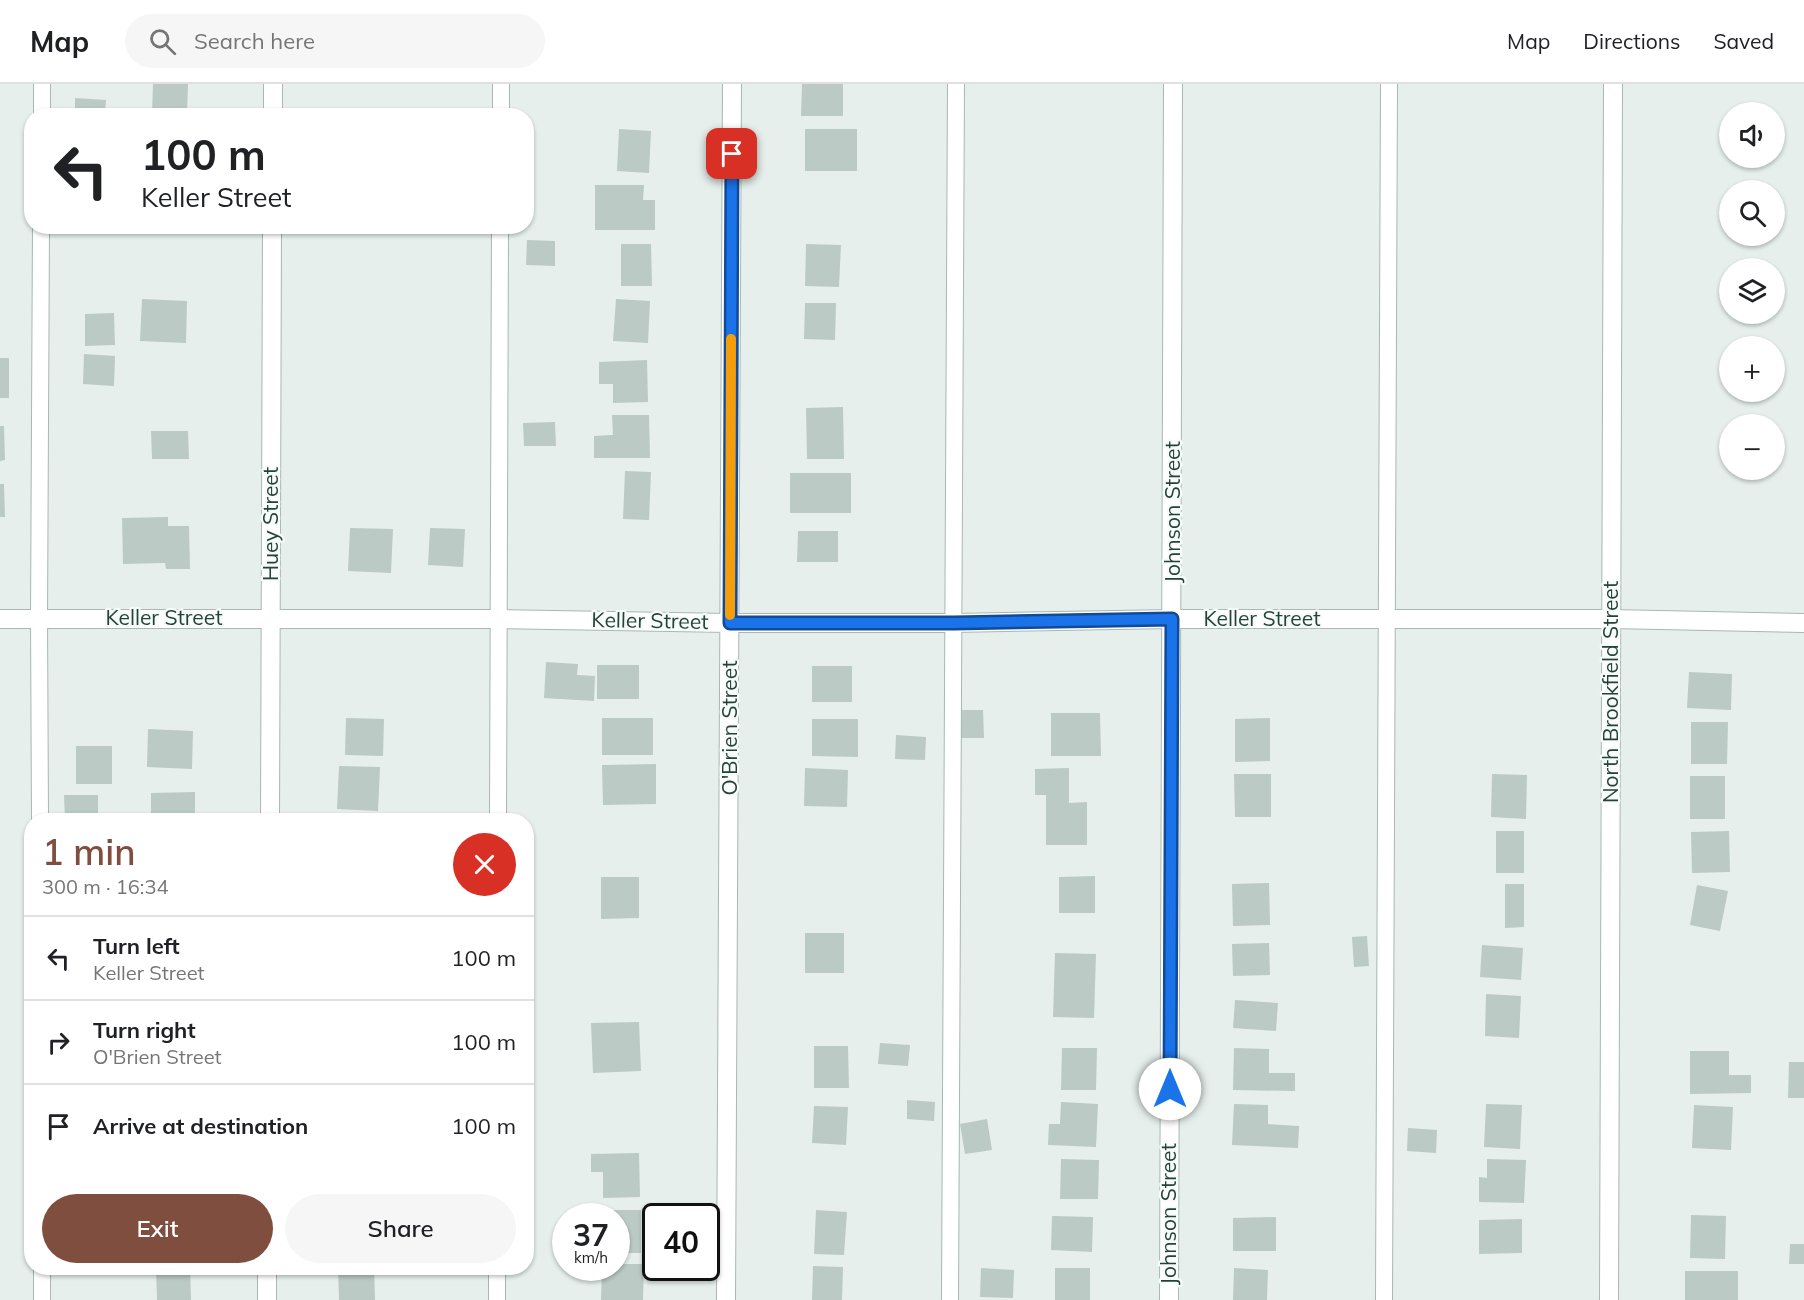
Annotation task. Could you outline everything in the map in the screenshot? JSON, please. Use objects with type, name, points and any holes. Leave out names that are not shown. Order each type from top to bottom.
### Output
[{"type":"street","points":[[273,84],[273,108]]},
{"type":"street","name":"O'Brien Street","points":[[726,1300],[732,84]]},
{"type":"street","name":"Johnson Street","points":[[1169,1300],[1173,84]]},
{"type":"street","name":"North Brookfield Street","points":[[1609,1300],[1613,84]]},
{"type":"street","name":"Huey Street","points":[[270,813],[272,234]]},
{"type":"street","name":"Keller Street","points":[[0,619],[271,618],[954,623],[1172,619],[1387,619],[1804,623]]},
{"type":"street","points":[[267,1275],[267,1300]]},
{"type":"lane","points":[[42,84],[42,108]]},
{"type":"lane","points":[[501,84],[501,108]]},
{"type":"lane","points":[[950,1300],[956,84]]},
{"type":"lane","points":[[1384,1300],[1389,84]]},
{"type":"lane","points":[[40,813],[41,234]]},
{"type":"lane","points":[[498,813],[500,234]]},
{"type":"lane","points":[[42,1275],[42,1300]]},
{"type":"lane","points":[[497,1275],[497,1300]]},
{"type":"building","points":[[153,84],[188,84],[187,108],[152,108]]},
{"type":"building","points":[[802,84],[843,84],[843,116],[801,116]]},
{"type":"building","points":[[75,98],[106,100],[105,108],[75,108]]},
{"type":"building","points":[[619,129],[651,131],[649,173],[617,171]]},
{"type":"building","points":[[805,129],[857,129],[857,171],[805,171]]},
{"type":"building","points":[[595,185],[644,185],[643,200],[655,200],[655,230],[595,230]]},
{"type":"building","points":[[527,240],[555,241],[555,266],[526,265]]},
{"type":"building","points":[[621,244],[651,244],[652,286],[621,286]]},
{"type":"building","points":[[806,244],[841,245],[839,287],[805,286]]},
{"type":"building","points":[[142,299],[187,301],[186,343],[140,341]]},
{"type":"building","points":[[616,299],[650,301],[648,343],[613,341]]},
{"type":"building","points":[[805,303],[836,303],[835,340],[804,339]]},
{"type":"building","points":[[114,313],[115,345],[85,346],[85,314]]},
{"type":"building","points":[[84,354],[115,356],[114,386],[83,384]]},
{"type":"building","points":[[0,358],[9,358],[9,398],[0,398]]},
{"type":"building","points":[[647,360],[648,402],[613,403],[613,384],[599,384],[599,362]]},
{"type":"building","points":[[843,407],[844,459],[807,459],[806,408]]},
{"type":"building","points":[[612,415],[649,415],[650,458],[594,458],[594,436],[613,435]]},
{"type":"building","points":[[555,422],[556,446],[524,446],[523,423]]},
{"type":"building","points":[[0,426],[4,426],[5,460],[0,461]]},
{"type":"building","points":[[151,431],[188,431],[189,459],[152,459]]},
{"type":"building","points":[[625,471],[651,472],[649,520],[623,519]]},
{"type":"building","points":[[790,473],[851,473],[851,513],[790,513]]},
{"type":"building","points":[[0,484],[4,484],[5,517],[0,517]]},
{"type":"building","points":[[168,517],[168,526],[189,526],[190,569],[166,569],[165,563],[123,564],[122,518]]},
{"type":"building","points":[[350,528],[393,529],[391,573],[348,571]]},
{"type":"building","points":[[430,528],[465,529],[463,567],[428,565]]},
{"type":"building","points":[[798,531],[838,531],[838,562],[797,562]]},
{"type":"building","points":[[546,662],[578,664],[577,675],[595,676],[594,701],[544,698]]},
{"type":"building","points":[[597,665],[639,665],[639,699],[597,699]]},
{"type":"building","points":[[812,666],[852,666],[852,702],[812,702]]},
{"type":"building","points":[[1689,672],[1732,674],[1731,710],[1687,708]]},
{"type":"building","points":[[958,710],[983,710],[984,738],[959,738]]},
{"type":"building","points":[[1051,713],[1100,713],[1101,756],[1051,756]]},
{"type":"building","points":[[346,718],[384,719],[383,756],[345,755]]},
{"type":"building","points":[[602,718],[653,718],[653,755],[602,755]]},
{"type":"building","points":[[1270,718],[1270,761],[1235,762],[1235,719]]},
{"type":"building","points":[[812,719],[858,719],[858,757],[812,756]]},
{"type":"building","points":[[1691,722],[1728,722],[1727,764],[1691,764]]},
{"type":"building","points":[[148,729],[193,731],[192,769],[147,767]]},
{"type":"building","points":[[896,735],[926,737],[925,760],[895,759]]},
{"type":"building","points":[[76,746],[112,746],[112,784],[76,784]]},
{"type":"building","points":[[656,764],[656,804],[603,805],[602,765]]},
{"type":"building","points":[[339,766],[380,767],[378,811],[337,809]]},
{"type":"building","points":[[805,768],[848,770],[847,807],[804,806]]},
{"type":"building","points":[[1069,768],[1069,803],[1087,802],[1087,845],[1046,845],[1046,795],[1035,795],[1035,769]]},
{"type":"building","points":[[1234,774],[1271,774],[1271,817],[1235,817]]},
{"type":"building","points":[[1492,774],[1527,775],[1526,819],[1491,817]]},
{"type":"building","points":[[1690,776],[1725,776],[1725,819],[1690,819]]},
{"type":"building","points":[[195,792],[195,813],[151,813],[151,793]]},
{"type":"building","points":[[64,795],[98,795],[98,813],[65,813]]},
{"type":"building","points":[[1496,831],[1524,831],[1524,873],[1496,873]]},
{"type":"building","points":[[1729,831],[1730,872],[1692,873],[1691,832]]},
{"type":"building","points":[[1095,876],[1095,913],[1059,913],[1059,877]]},
{"type":"building","points":[[601,877],[639,877],[639,918],[601,919]]},
{"type":"building","points":[[1269,883],[1270,925],[1233,926],[1232,884]]},
{"type":"building","points":[[1505,884],[1524,884],[1524,927],[1505,928]]},
{"type":"building","points":[[1697,885],[1728,891],[1720,931],[1690,925]]},
{"type":"building","points":[[805,933],[844,933],[844,973],[805,973]]},
{"type":"building","points":[[1367,936],[1369,966],[1354,967],[1352,937]]},
{"type":"building","points":[[1269,943],[1270,975],[1233,976],[1232,944]]},
{"type":"building","points":[[1482,945],[1523,948],[1521,980],[1480,977]]},
{"type":"building","points":[[1055,953],[1096,954],[1094,1018],[1053,1017]]},
{"type":"building","points":[[1486,994],[1521,996],[1519,1038],[1485,1036]]},
{"type":"building","points":[[1235,1000],[1278,1003],[1276,1031],[1233,1028]]},
{"type":"building","points":[[639,1022],[641,1071],[593,1073],[591,1023]]},
{"type":"building","points":[[880,1043],[910,1045],[908,1066],[878,1064]]},
{"type":"building","points":[[814,1046],[848,1046],[849,1088],[814,1088]]},
{"type":"building","points":[[1062,1048],[1097,1048],[1096,1090],[1061,1090]]},
{"type":"building","points":[[1234,1048],[1269,1049],[1269,1073],[1295,1073],[1295,1091],[1233,1090]]},
{"type":"building","points":[[1690,1051],[1729,1051],[1729,1075],[1751,1075],[1751,1093],[1690,1094]]},
{"type":"building","points":[[1789,1062],[1804,1062],[1804,1098],[1788,1098]]},
{"type":"building","points":[[907,1100],[935,1102],[934,1121],[907,1119]]},
{"type":"building","points":[[1061,1102],[1098,1104],[1096,1147],[1048,1145],[1049,1124],[1060,1124]]},
{"type":"building","points":[[1234,1104],[1268,1105],[1268,1124],[1299,1126],[1298,1148],[1232,1145]]},
{"type":"building","points":[[1486,1104],[1522,1105],[1520,1149],[1484,1147]]},
{"type":"building","points":[[1694,1105],[1733,1107],[1731,1150],[1692,1148]]},
{"type":"building","points":[[814,1106],[848,1107],[846,1145],[812,1143]]},
{"type":"building","points":[[987,1119],[992,1150],[965,1154],[960,1124]]},
{"type":"building","points":[[1408,1128],[1437,1130],[1436,1153],[1407,1151]]},
{"type":"building","points":[[639,1153],[640,1197],[603,1198],[603,1172],[591,1172],[591,1154]]},
{"type":"building","points":[[1061,1159],[1099,1160],[1098,1199],[1060,1199]]},
{"type":"building","points":[[1487,1159],[1526,1160],[1524,1203],[1479,1202],[1479,1177],[1487,1178]]},
{"type":"building","points":[[630,1210],[641,1210],[641,1253],[630,1253]]},
{"type":"building","points":[[816,1210],[847,1212],[844,1255],[814,1254]]},
{"type":"building","points":[[1691,1215],[1726,1216],[1725,1259],[1690,1258]]},
{"type":"building","points":[[1052,1216],[1093,1217],[1092,1252],[1051,1250]]},
{"type":"building","points":[[1276,1217],[1276,1251],[1233,1251],[1233,1218]]},
{"type":"building","points":[[1522,1219],[1522,1253],[1479,1254],[1479,1220]]},
{"type":"building","points":[[1790,1244],[1804,1244],[1804,1264],[1789,1264]]},
{"type":"building","points":[[630,1264],[642,1264],[643,1300],[601,1300],[602,1281],[630,1281]]},
{"type":"building","points":[[813,1266],[843,1267],[842,1300],[812,1300]]},
{"type":"building","points":[[981,1268],[1014,1270],[1013,1298],[980,1297]]},
{"type":"building","points":[[1055,1268],[1090,1268],[1090,1300],[1055,1300]]},
{"type":"building","points":[[1234,1268],[1268,1270],[1267,1300],[1233,1300]]},
{"type":"building","points":[[1685,1271],[1738,1271],[1738,1300],[1685,1300]]},
{"type":"building","points":[[156,1275],[190,1275],[191,1300],[157,1300]]},
{"type":"building","points":[[338,1275],[374,1275],[375,1300],[339,1300]]},
{"type":"slow traffic","points":[[730,615],[731,339]]},
{"type":"route","points":[[732,154],[730,623],[954,623],[1172,619],[1170,1089]]}]
